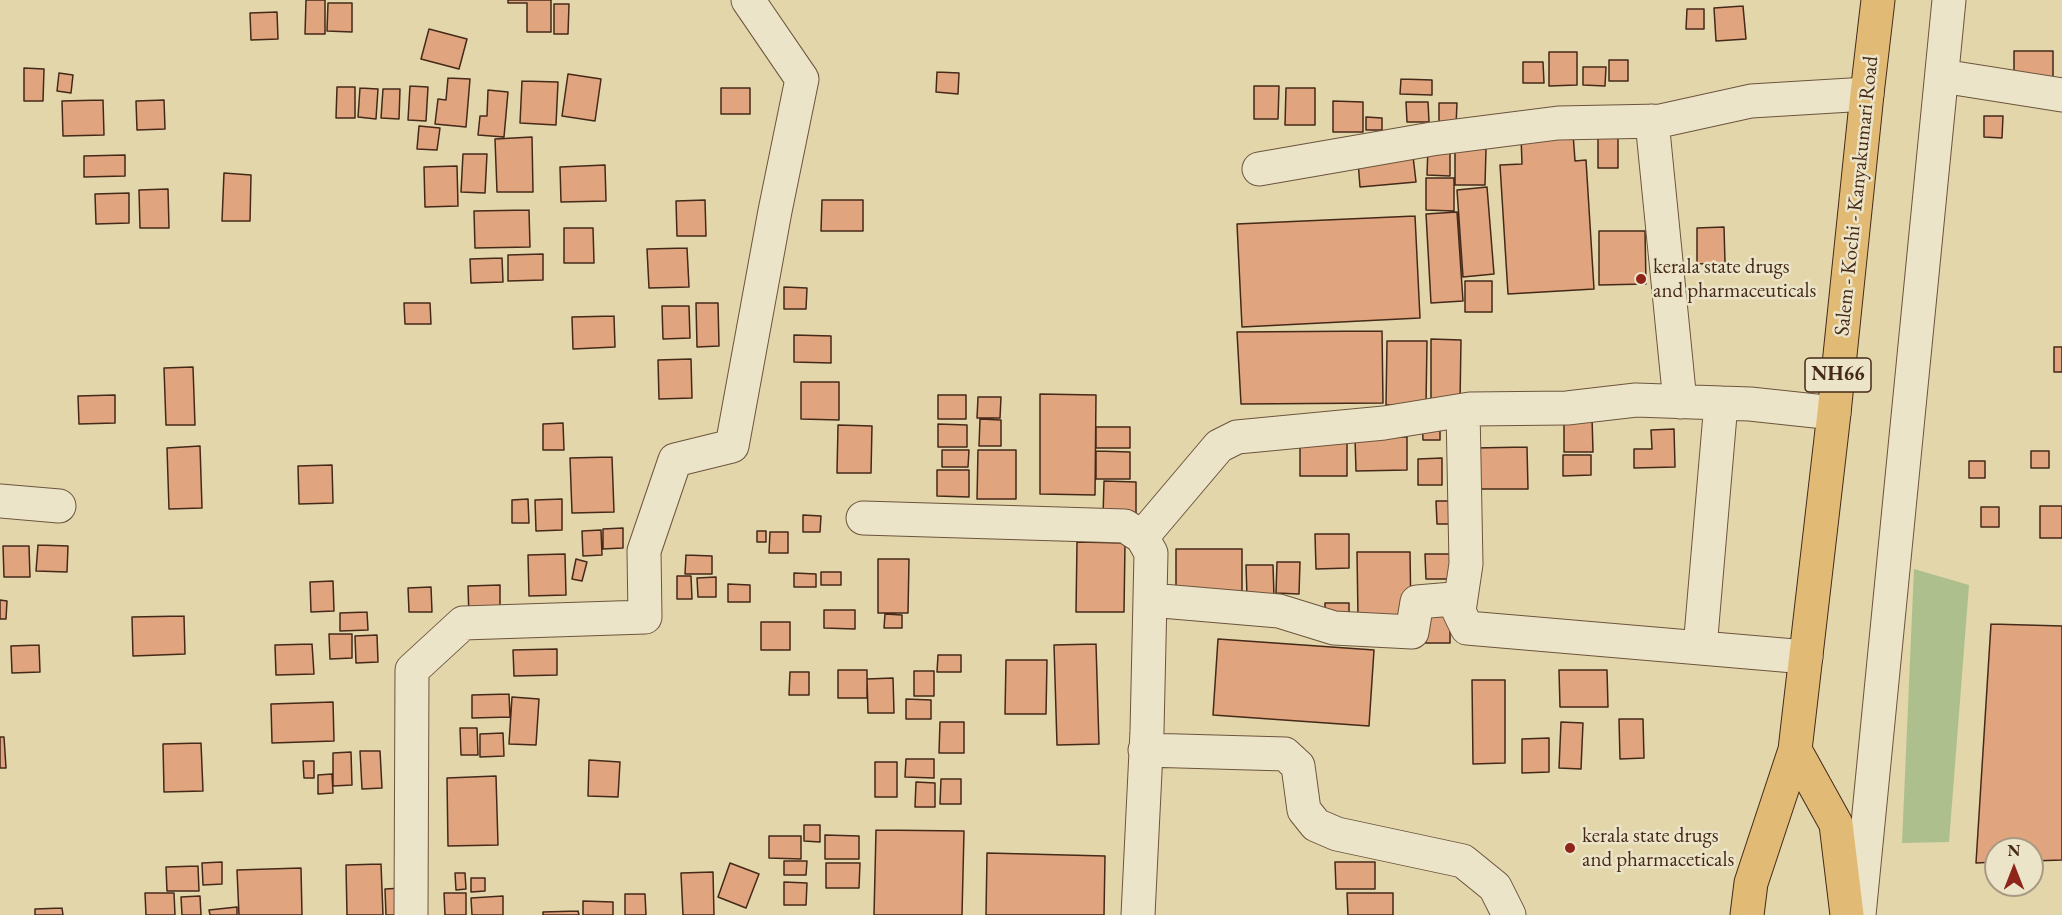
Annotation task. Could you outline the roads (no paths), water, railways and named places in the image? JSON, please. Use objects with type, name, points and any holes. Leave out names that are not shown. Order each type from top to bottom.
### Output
[{"type":"highway","name":"Salem - Kochi - Kanyakumari Road","points":[[1795,750],[1878,0]]},
{"type":"highway","name":"NH66","points":[[1747,915],[1751,884],[1795,750]]},
{"type":"highway","points":[[1795,750],[1836,824],[1847,915]]},
{"type":"street","points":[[411,915],[412,670],[463,623],[645,617],[644,550],[675,460],[732,446],[802,79],[748,0]]},
{"type":"street","points":[[1859,915],[1949,0]]},
{"type":"street","points":[[1942,76],[2062,95]]},
{"type":"street","points":[[1259,169],[1432,139],[1558,123],[1652,121],[1751,101],[1867,94]]},
{"type":"street","points":[[1652,121],[1680,402]]},
{"type":"street","points":[[1142,537],[1219,447],[1237,437],[1384,423],[1463,410],[1567,408],[1636,400],[1750,404],[1834,413]]},
{"type":"street","points":[[1700,648],[1721,403]]},
{"type":"street","points":[[1459,611],[1466,564],[1463,410]]},
{"type":"street","points":[[0,501],[59,506]]},
{"type":"street","points":[[863,518],[1125,526],[1142,537],[1151,553],[1146,750],[1138,915]]},
{"type":"street","points":[[1150,600],[1279,611],[1334,628],[1412,632],[1417,602],[1453,599],[1467,628],[1806,657]]},
{"type":"street","points":[[1146,750],[1285,754],[1298,766],[1304,810],[1316,825],[1337,834],[1463,861],[1495,886],[1509,915]]},
{"type":"place","name":"kerala state drugs and pharmaceuticals","points":[[1641,279]]},
{"type":"place","name":"kerala state drugs and pharmaceticals","points":[[1570,848]]}]
